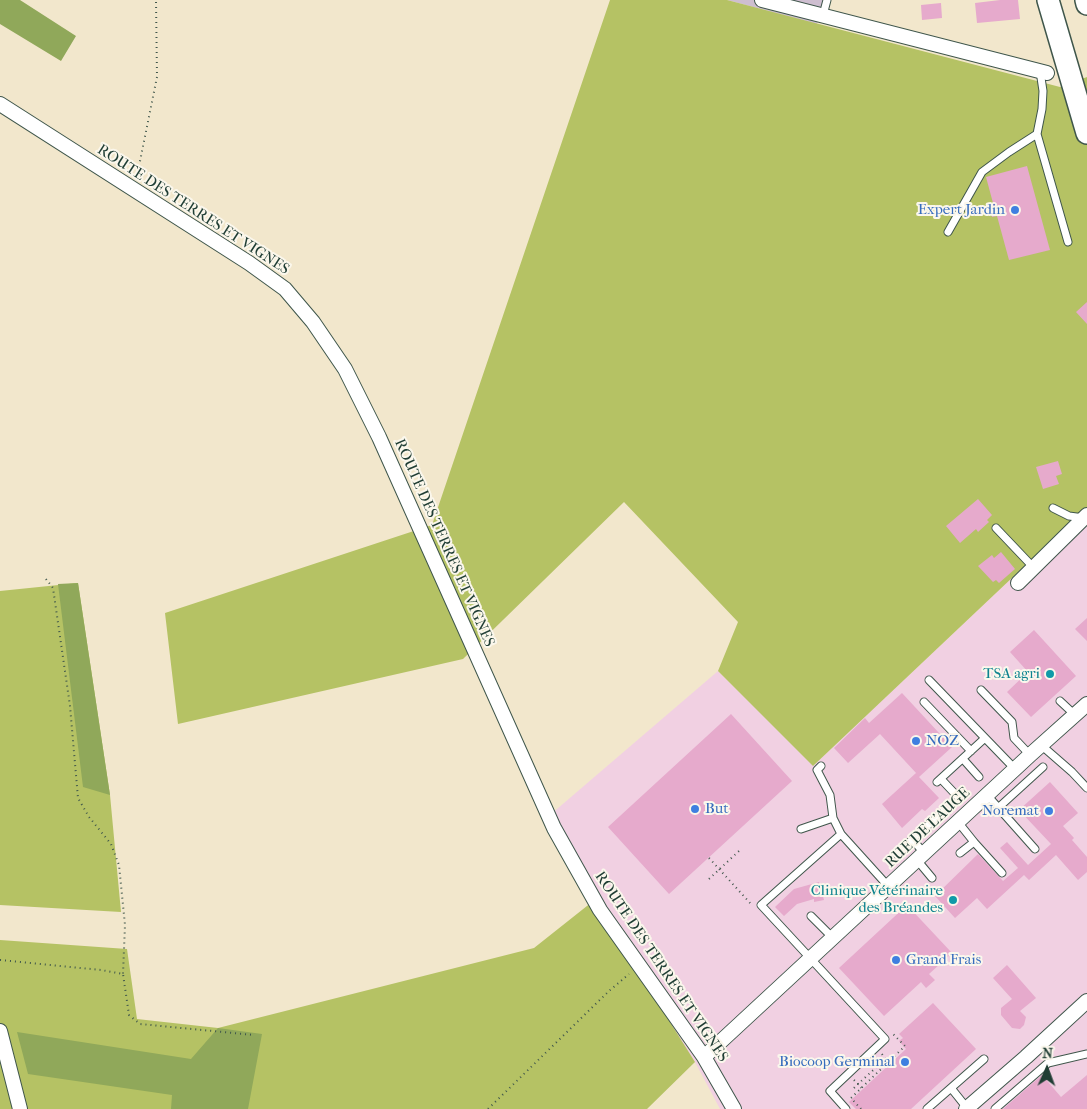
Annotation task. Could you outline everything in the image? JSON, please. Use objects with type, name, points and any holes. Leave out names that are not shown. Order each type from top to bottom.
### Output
[{"type":"main road","points":[[1048,0],[1087,133]]},
{"type":"main road","points":[[1086,0],[1087,4]]},
{"type":"street","points":[[762,0],[1043,72]]},
{"type":"street","name":"ROUTE DES TERRES ET VIGNES","points":[[0,104],[249,262],[285,289],[312,322],[345,369],[383,446],[554,828],[600,910],[704,1058],[734,1109]]},
{"type":"street","points":[[1018,583],[1086,516]]},
{"type":"street","name":"RUE DE L'AUGE","points":[[704,1058],[1087,704]]},
{"type":"street","points":[[967,1108],[1086,1002]]},
{"type":"street","points":[[0,1031],[20,1109]]},
{"type":"lane","points":[[823,15],[827,0]]},
{"type":"lane","points":[[1043,72],[1042,109],[1037,134],[1068,242]]},
{"type":"lane","points":[[948,232],[982,172],[1037,134]]},
{"type":"lane","points":[[1053,508],[1069,516],[1086,516]]},
{"type":"lane","points":[[996,528],[1034,568]]},
{"type":"lane","points":[[929,680],[1015,769]]},
{"type":"lane","points":[[980,690],[1012,722],[1014,738],[1030,755]]},
{"type":"lane","points":[[1060,701],[1075,715]]},
{"type":"lane","points":[[924,702],[971,751]]},
{"type":"lane","points":[[958,798],[939,781],[985,738]]},
{"type":"lane","points":[[1041,745],[1087,788]]},
{"type":"lane","points":[[963,758],[980,777]]},
{"type":"lane","points":[[821,766],[817,770],[830,795],[833,818],[842,834],[888,886]]},
{"type":"lane","points":[[998,808],[1043,767]]},
{"type":"lane","points":[[987,795],[1035,849]]},
{"type":"lane","points":[[896,854],[944,811]]},
{"type":"lane","points":[[801,829],[833,818]]},
{"type":"lane","points":[[958,822],[1002,873]]},
{"type":"lane","points":[[842,834],[761,905],[886,1039],[830,1091],[846,1109]]},
{"type":"lane","points":[[912,839],[932,878]]},
{"type":"lane","points":[[960,853],[974,842]]},
{"type":"lane","points":[[811,916],[833,938]]},
{"type":"lane","points":[[995,1109],[1048,1063],[1087,1054]]},
{"type":"lane","points":[[927,1109],[984,1059]]},
{"type":"lane","points":[[951,1088],[967,1108]]},
{"type":"path","points":[[132,188],[138,173],[157,77],[156,0]]},
{"type":"path","points":[[46,579],[53,588],[70,706],[78,798],[89,817],[110,844],[118,864],[125,925],[124,974],[129,1015],[140,1024],[254,1035]]},
{"type":"path","points":[[708,879],[740,850]]},
{"type":"path","points":[[0,960],[124,974]]},
{"type":"path","points":[[488,1109],[608,991],[638,966]]},
{"type":"path","points":[[861,1109],[851,1098],[905,1046],[895,1034]]},
{"type":"path","points":[[881,1054],[888,1062]]},
{"type":"path","points":[[854,1088],[882,1062],[888,1062]]},
{"type":"path","points":[[849,1074],[861,1088]]},
{"type":"shaded area","points":[[727,0],[824,0],[817,24]]},
{"type":"shaded area","points":[[1087,507],[1087,1109],[720,1109],[695,1062],[592,902],[543,821],[718,671],[814,765]]},
{"type":"green space","points":[[0,0],[20,0],[76,36],[61,61],[0,24]]},
{"type":"green space","points":[[610,0],[727,0],[1060,87],[1087,77],[1087,507],[813,766],[718,671],[738,622],[624,502],[463,659],[178,724],[165,613],[432,525]]},
{"type":"green space","points":[[78,583],[110,795],[121,912],[0,905],[0,591]]},
{"type":"green space","points":[[78,583],[110,795],[83,787],[58,584]]},
{"type":"green space","points":[[592,902],[600,910],[695,1062],[647,1109],[0,1109],[0,940],[127,949],[137,1019],[218,1028],[534,948]]},
{"type":"green space","points":[[218,1028],[262,1034],[248,1109],[171,1109],[172,1095],[28,1074],[17,1032],[191,1059]]},
{"type":"building","points":[[1018,0],[1020,19],[977,23],[975,3]]},
{"type":"building","points":[[941,3],[942,18],[922,20],[921,5]]},
{"type":"building","name":"Expert Jardin","points":[[1027,166],[1050,250],[1009,260],[997,216],[992,217],[989,204],[993,203],[986,177]]},
{"type":"building","points":[[1087,302],[1087,324],[1076,312]]},
{"type":"building","points":[[1058,461],[1062,474],[1056,476],[1059,484],[1043,489],[1036,467]]},
{"type":"building","points":[[978,499],[992,515],[987,520],[989,522],[978,532],[976,529],[960,543],[946,526]]},
{"type":"building","points":[[1001,552],[1015,569],[999,583],[996,580],[993,582],[978,566],[992,555],[994,558]]},
{"type":"building","points":[[1087,618],[1087,641],[1075,629]]},
{"type":"building","name":"TSA agri","points":[[1034,630],[1076,676],[1031,717],[1007,692],[1028,672],[1010,652]]},
{"type":"building","points":[[902,693],[952,747],[919,777],[939,798],[925,811],[922,809],[902,828],[882,804],[917,774],[880,734],[848,763],[834,748],[865,718],[869,723]]},
{"type":"building","name":"But","points":[[731,714],[792,781],[669,894],[608,827]]},
{"type":"building","points":[[1050,782],[1078,813],[1063,826],[1087,857],[1087,872],[1078,880],[1056,855],[1029,880],[1024,875],[987,909],[977,898],[955,918],[935,896],[978,854],[1003,881],[1018,868],[1000,848],[1007,842],[1028,865],[1051,844],[1019,810]]},
{"type":"building","points":[[819,882],[824,900],[814,902],[814,899],[797,904],[784,916],[775,907],[794,889]]},
{"type":"building","name":"Grand Frais","points":[[907,905],[952,953],[929,974],[935,980],[926,988],[921,982],[884,1016],[839,968]]},
{"type":"building","points":[[1007,965],[1036,998],[1020,1011],[1026,1017],[1024,1025],[1020,1029],[1012,1028],[1001,1015],[1001,1008],[1012,999],[993,978]]},
{"type":"building","points":[[933,1003],[976,1049],[911,1109],[856,1109],[849,1102],[906,1049],[899,1041],[903,1038],[899,1034]]},
{"type":"building","points":[[1042,1075],[1061,1097],[1087,1075],[1087,1109],[1003,1109]]},
{"type":"place","name":"Expert Jardin","points":[[1015,210]]},
{"type":"place","name":"TSA agri","points":[[1050,674]]},
{"type":"place","name":"NOZ","points":[[916,741]]},
{"type":"place","name":"But","points":[[695,809]]},
{"type":"place","name":"Noremat","points":[[1049,811]]},
{"type":"place","name":"Clinique Vétérinaire des Bréandes","points":[[953,900]]},
{"type":"place","name":"Grand Frais","points":[[896,960]]},
{"type":"place","name":"Biocoop Germinal","points":[[905,1062]]}]
